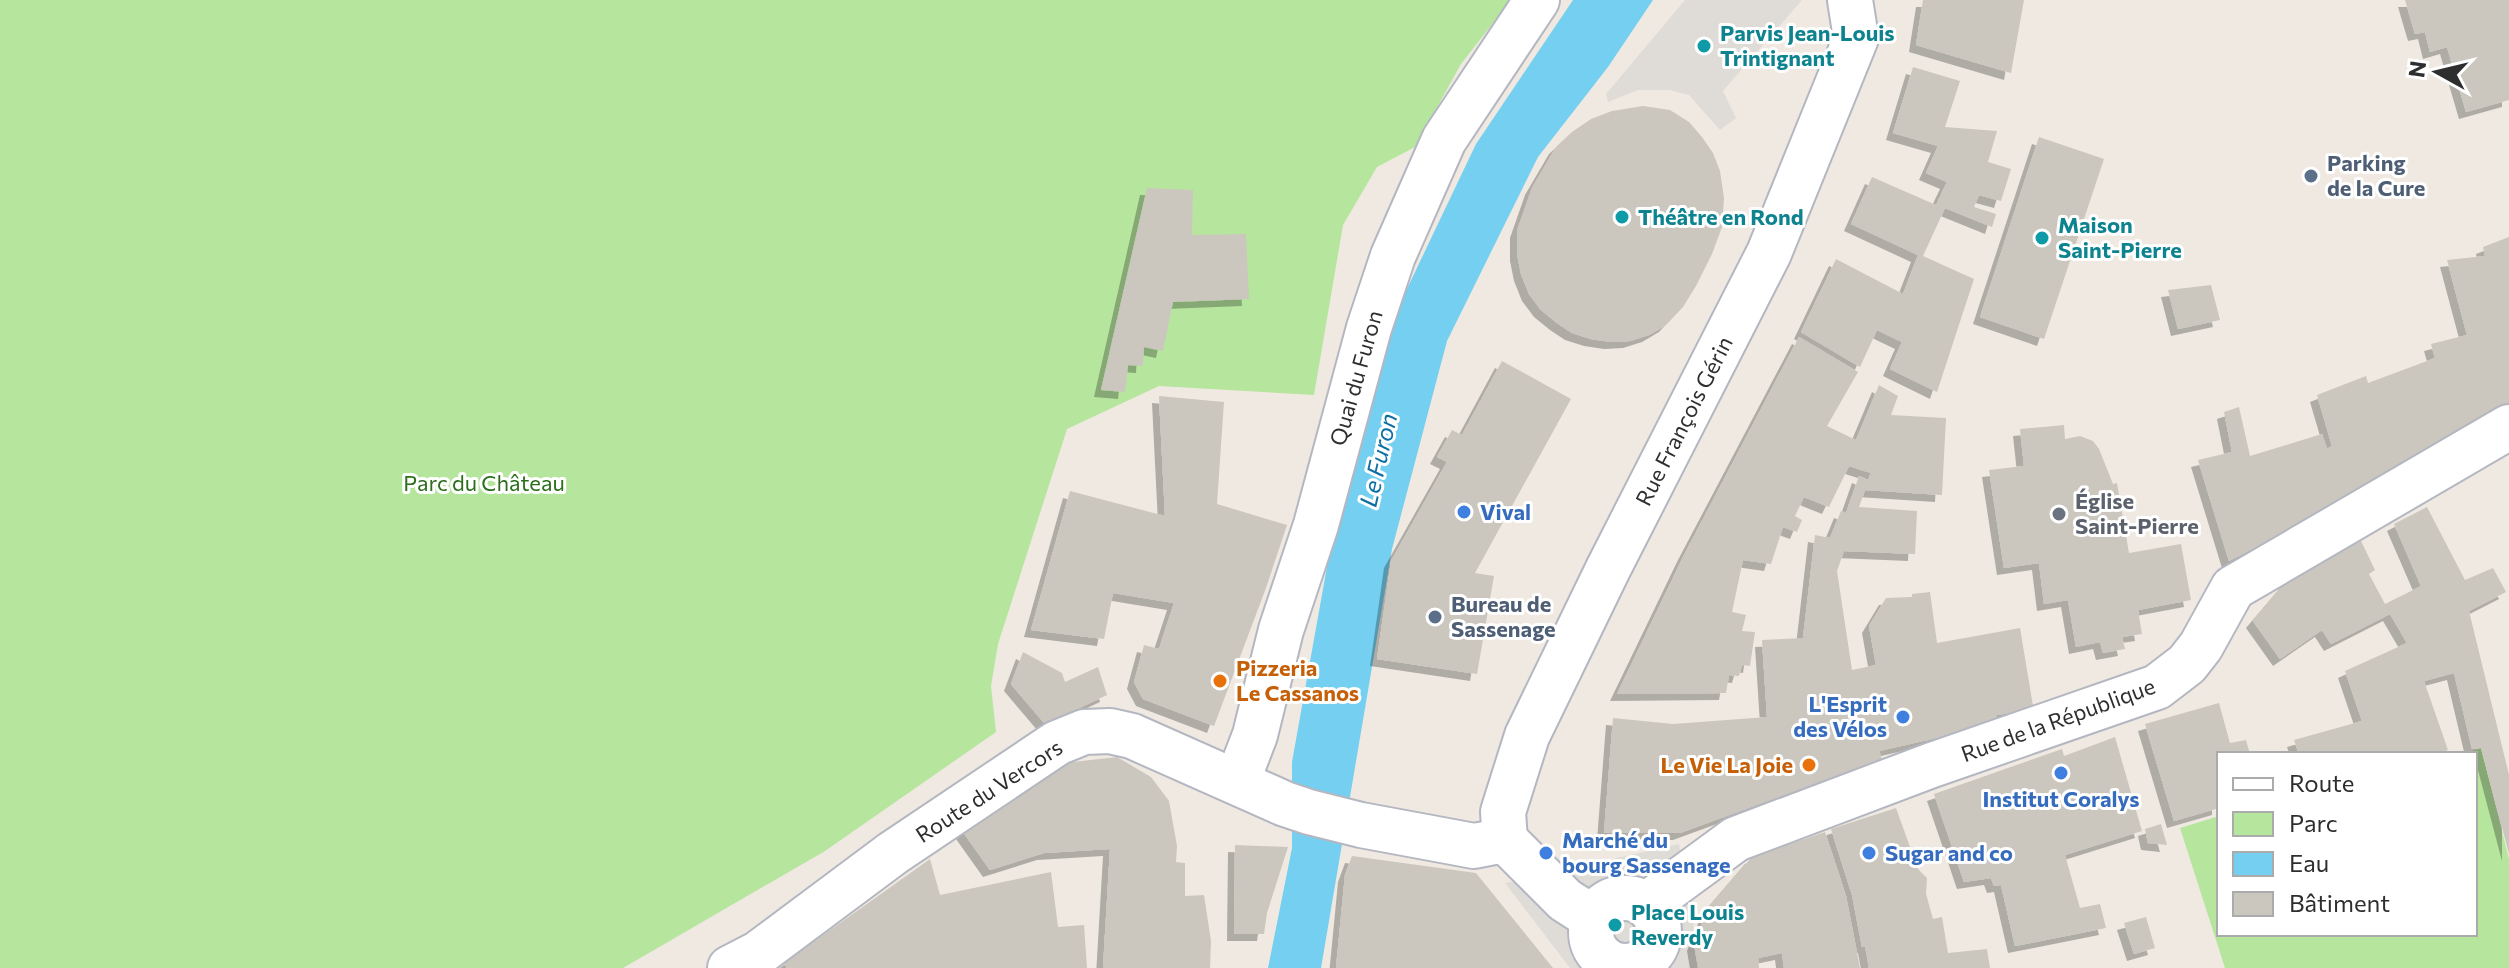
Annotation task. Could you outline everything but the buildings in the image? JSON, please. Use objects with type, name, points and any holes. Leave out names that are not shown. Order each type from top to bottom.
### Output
[{"type":"street","name":"Quai du Furon","points":[[1237,782],[1255,735],[1281,630],[1316,525],[1369,328],[1393,256],[1444,140],[1537,0]]},
{"type":"street","name":"Rue François Gérin","points":[[1505,840],[1503,812],[1527,736],[1769,253],[1856,38],[1850,0]]},
{"type":"street","name":"Rue de la République","points":[[1646,905],[1736,839],[1932,765],[2157,687],[2187,664],[2201,646],[2233,588],[2509,427]]},
{"type":"street","name":"Route du Vercors","points":[[730,968],[759,953],[893,853],[1018,768],[1057,743],[1084,732],[1110,731],[1132,736],[1285,804],[1361,825],[1474,846],[1505,840]]},
{"type":"street","points":[[1505,840],[1565,900],[1593,918]]},
{"type":"street","points":[[1617,898],[1638,900],[1654,913],[1659,932],[1653,952],[1638,964],[1618,966],[1600,956],[1591,938],[1593,918],[1599,909],[1617,898]]},
{"type":"green space","name":"Parc du Château","points":[[0,0],[1511,0],[1461,64],[1415,147],[1377,167],[1343,225],[1314,395],[1159,386],[1067,429],[998,644],[991,686],[996,732],[825,851],[623,968],[0,968]]},
{"type":"green space","points":[[2481,748],[2509,859],[2509,968],[2225,968],[2180,828],[2217,817],[2217,936],[2477,936],[2477,752],[2468,752]]},
{"type":"shaded area","name":"Parvis Jean-Louis Trintignant","points":[[1685,0],[1802,0],[1723,91],[1736,118],[1720,130],[1689,95],[1669,90],[1638,90],[1608,102],[1606,94]]},
{"type":"shaded area","name":"Place Louis Reverdy","points":[[1679,844],[1701,968],[1570,968],[1505,883]]},
{"type":"water","name":"Le Furon","points":[[1573,0],[1653,0],[1608,67],[1538,157],[1447,341],[1392,549],[1321,968],[1268,968],[1292,848],[1292,762],[1335,522],[1385,335],[1476,144]]},
{"type":"place","name":"Parvis Jean-Louis Trintignant","points":[[1704,46]]},
{"type":"place","name":"Parking de la Cure","points":[[2311,176]]},
{"type":"place","name":"Théâtre en Rond","points":[[1622,217]]},
{"type":"place","name":"Maison Saint-Pierre","points":[[2042,238]]},
{"type":"place","name":"Vival","points":[[1464,512]]},
{"type":"place","name":"Église Saint-Pierre","points":[[2059,514]]},
{"type":"place","name":"Bureau de Sassenage","points":[[1435,617]]},
{"type":"place","name":"Pizzeria Le Cassanos","points":[[1220,681]]},
{"type":"place","name":"L'Esprit des Vélos","points":[[1903,717]]},
{"type":"place","name":"Le Vie La Joie","points":[[1809,765]]},
{"type":"place","name":"Institut Coralys","points":[[2061,773]]},
{"type":"place","name":"Marché du bourg Sassenage","points":[[1546,853]]},
{"type":"place","name":"Sugar and co","points":[[1869,853]]},
{"type":"place","name":"Place Louis Reverdy","points":[[1615,925]]}]
